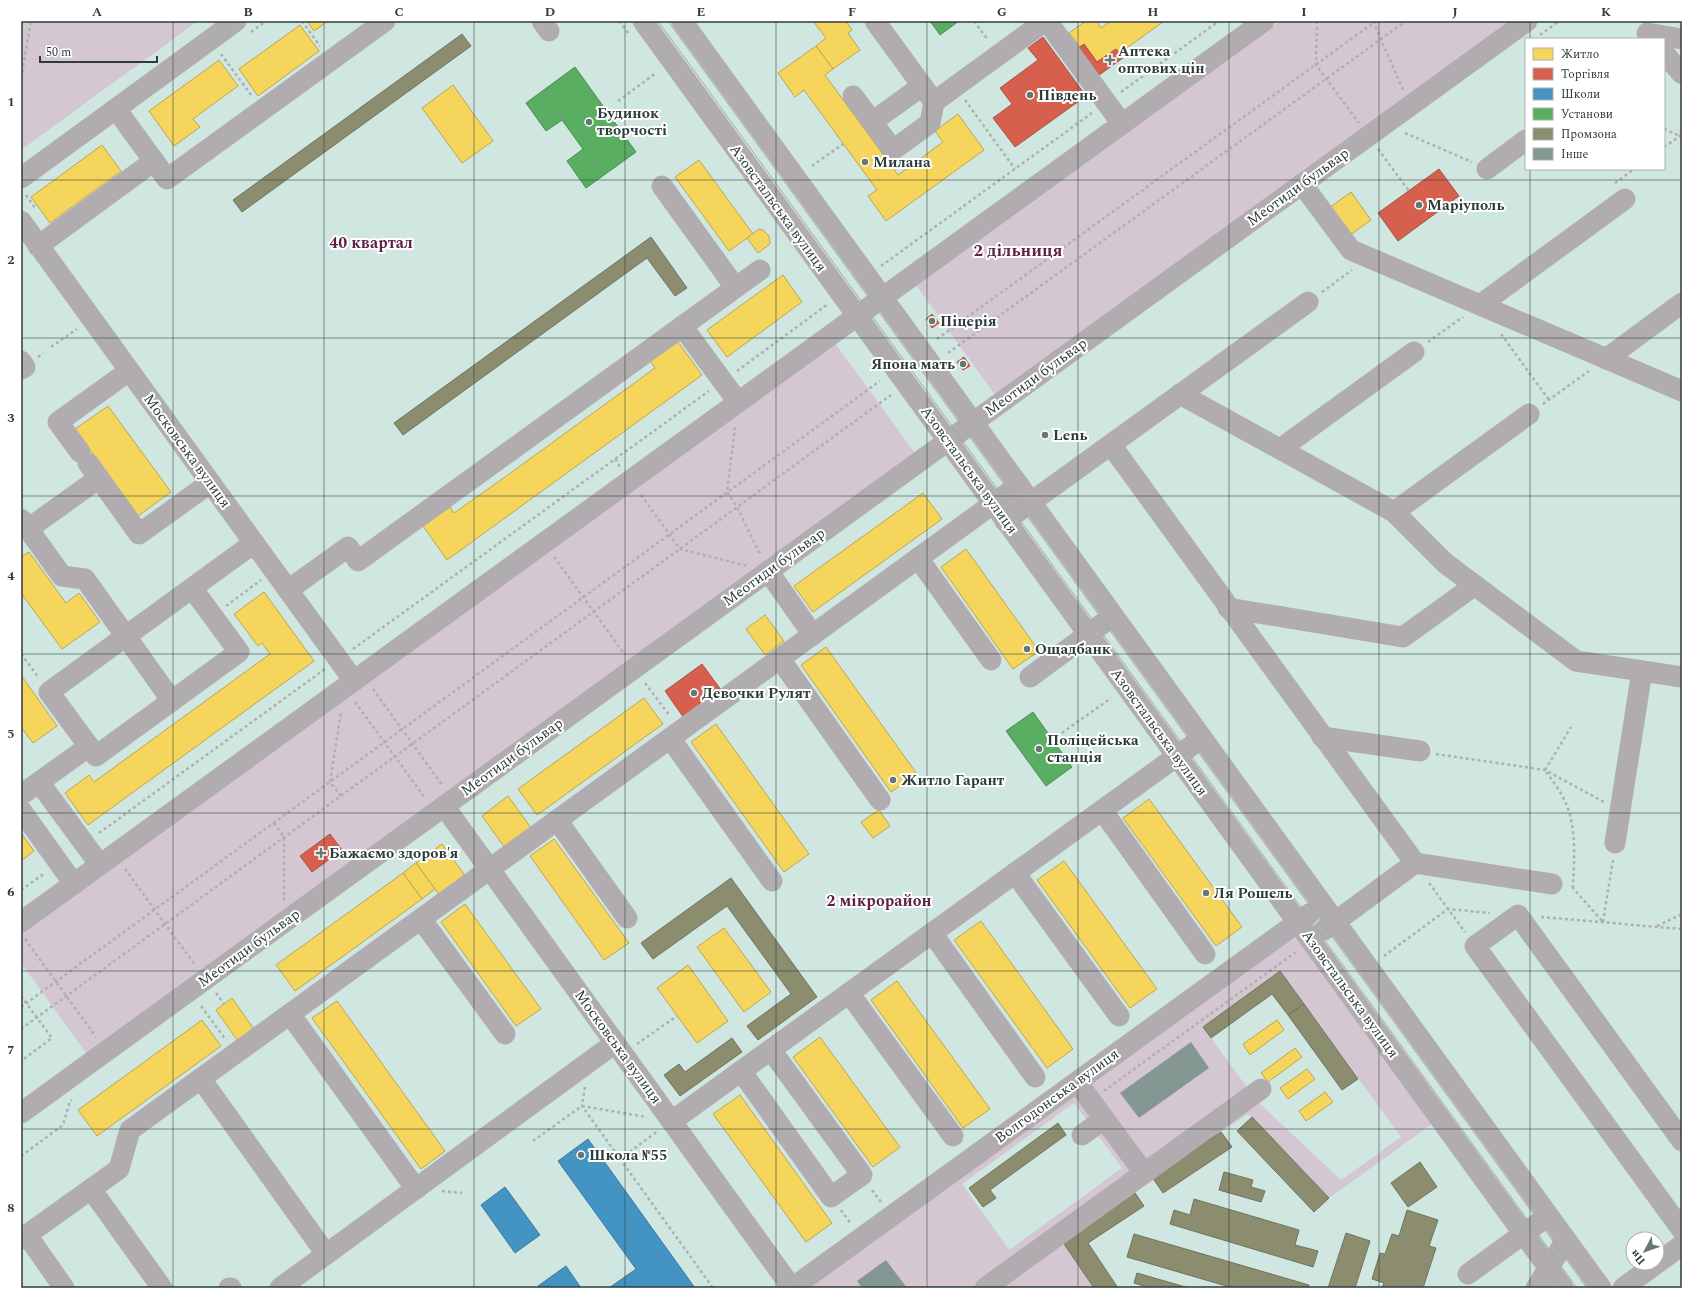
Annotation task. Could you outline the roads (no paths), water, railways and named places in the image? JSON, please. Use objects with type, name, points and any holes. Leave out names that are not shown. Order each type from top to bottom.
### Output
[{"type":"street","points":[[21,178],[236,21]]},
{"type":"street","points":[[116,109],[167,179],[385,21]]},
{"type":"street","name":"Азовстальська вулиця","points":[[642,21],[1298,923],[1303,946],[1523,1233],[1563,1288]]},
{"type":"street","name":"Азовстальська вулиця","points":[[682,21],[1600,1288]]},
{"type":"street","points":[[853,96],[893,150],[930,123],[928,94],[875,21]]},
{"type":"street","points":[[872,122],[928,94],[955,87],[1046,21],[1122,124]]},
{"type":"street","points":[[21,922],[1264,21]]},
{"type":"street","name":"Меотиди бульвар","points":[[21,1113],[1527,21]]},
{"type":"street","points":[[1645,31],[1682,39]]},
{"type":"street","points":[[1665,54],[1682,74]]},
{"type":"street","points":[[1487,169],[1525,141]]},
{"type":"street","points":[[38,246],[154,161]]},
{"type":"street","points":[[1302,184],[1351,250],[1682,391]]},
{"type":"street","points":[[662,186],[735,287]]},
{"type":"street","points":[[1480,305],[1620,191]]},
{"type":"street","name":"Московська вулиця","points":[[21,222],[354,681]]},
{"type":"street","points":[[288,590],[348,547],[358,561],[760,270]]},
{"type":"street","points":[[1005,521],[1308,302]]},
{"type":"street","points":[[1606,358],[1682,303]]},
{"type":"street","points":[[682,326],[738,402]]},
{"type":"street","points":[[1280,450],[1414,352]]},
{"type":"street","points":[[21,361],[25,366],[21,369]]},
{"type":"street","points":[[129,371],[58,422],[139,534],[210,483]]},
{"type":"street","points":[[1180,394],[1394,512],[1445,563],[1576,661],[1682,676]]},
{"type":"street","points":[[1394,512],[1529,414]]},
{"type":"street","points":[[1111,445],[1228,608],[1415,863],[1552,884]]},
{"type":"street","points":[[89,464],[25,524],[62,576],[85,579],[172,701]]},
{"type":"street","points":[[64,1288],[24,1237],[119,1169],[130,1130],[1019,486]]},
{"type":"street","points":[[192,588],[239,652],[96,756],[49,692],[192,588],[254,543]]},
{"type":"street","points":[[918,558],[991,660]]},
{"type":"street","points":[[768,571],[813,635]]},
{"type":"street","points":[[1228,608],[1403,637],[1475,585]]},
{"type":"street","points":[[1030,677],[1113,616]]},
{"type":"street","points":[[780,659],[880,800]]},
{"type":"street","points":[[1615,843],[1642,671]]},
{"type":"street","points":[[1322,737],[1420,751]]},
{"type":"street","points":[[670,738],[772,881]]},
{"type":"street","points":[[672,1121],[1202,738]]},
{"type":"street","points":[[21,795],[88,747]]},
{"type":"street","points":[[39,782],[92,839],[107,860]]},
{"type":"street","name":"Московська вулиця","points":[[444,806],[792,1288]]},
{"type":"street","points":[[21,810],[74,884]]},
{"type":"street","points":[[1102,810],[1205,954]]},
{"type":"street","points":[[557,820],[627,918]]},
{"type":"street","points":[[1303,946],[1415,863]]},
{"type":"street","points":[[1015,873],[1119,1016]]},
{"type":"street","name":"Волгодонська вулиця","points":[[792,1288],[1322,905]]},
{"type":"street","points":[[1682,1141],[1518,915],[1475,946],[1682,1230]]},
{"type":"street","points":[[421,919],[505,1034]]},
{"type":"street","points":[[932,933],[1035,1076]]},
{"type":"street","points":[[850,993],[953,1136]]},
{"type":"street","points":[[290,1014],[416,1189]]},
{"type":"street","points":[[280,1288],[416,1189],[619,1049]]},
{"type":"street","points":[[741,1072],[831,1197],[862,1175],[771,1050]]},
{"type":"street","points":[[200,1079],[326,1254]]},
{"type":"street","points":[[1077,1082],[1144,1173]]},
{"type":"street","points":[[985,1288],[1260,1089]]},
{"type":"street","points":[[1082,1135],[1104,1119]]},
{"type":"street","points":[[91,1189],[162,1288]]},
{"type":"street","points":[[1468,1274],[1548,1216]]},
{"type":"street","points":[[1536,1288],[1566,1240]]},
{"type":"street","points":[[1623,1288],[1682,1245]]},
{"type":"street","points":[[1011,1288],[1014,1267]]},
{"type":"tram line","points":[[658,21],[1577,1288]]},
{"type":"tram line","points":[[668,21],[1587,1288]]},
{"type":"place","name":"Аптека оптових цін","points":[[1110,60]]},
{"type":"place","name":"Південь","points":[[1030,95]]},
{"type":"place","name":"Будинок творчості","points":[[589,122]]},
{"type":"place","name":"Милана","points":[[865,162]]},
{"type":"place","name":"Маріуполь","points":[[1419,205]]},
{"type":"place","name":"Піцерія","points":[[932,321]]},
{"type":"place","name":"Япона мать","points":[[963,364]]},
{"type":"place","name":"Lenь","points":[[1045,435]]},
{"type":"place","name":"Ощадбанк","points":[[1027,649]]},
{"type":"place","name":"Девочки Рулят","points":[[694,693]]},
{"type":"place","name":"Поліцейська станція","points":[[1039,749]]},
{"type":"place","name":"Житло Гарант","points":[[893,780]]},
{"type":"place","name":"Бажаємо здоров'я","points":[[321,853]]},
{"type":"place","name":"Ля Рошель","points":[[1206,893]]},
{"type":"place","name":"Школа №55","points":[[581,1155]]},
{"type":"district","name":"40 квартал","points":[[371,243]]},
{"type":"district","name":"2 дільниця","points":[[1018,251]]},
{"type":"district","name":"2 мікрорайон","points":[[879,901]]}]
